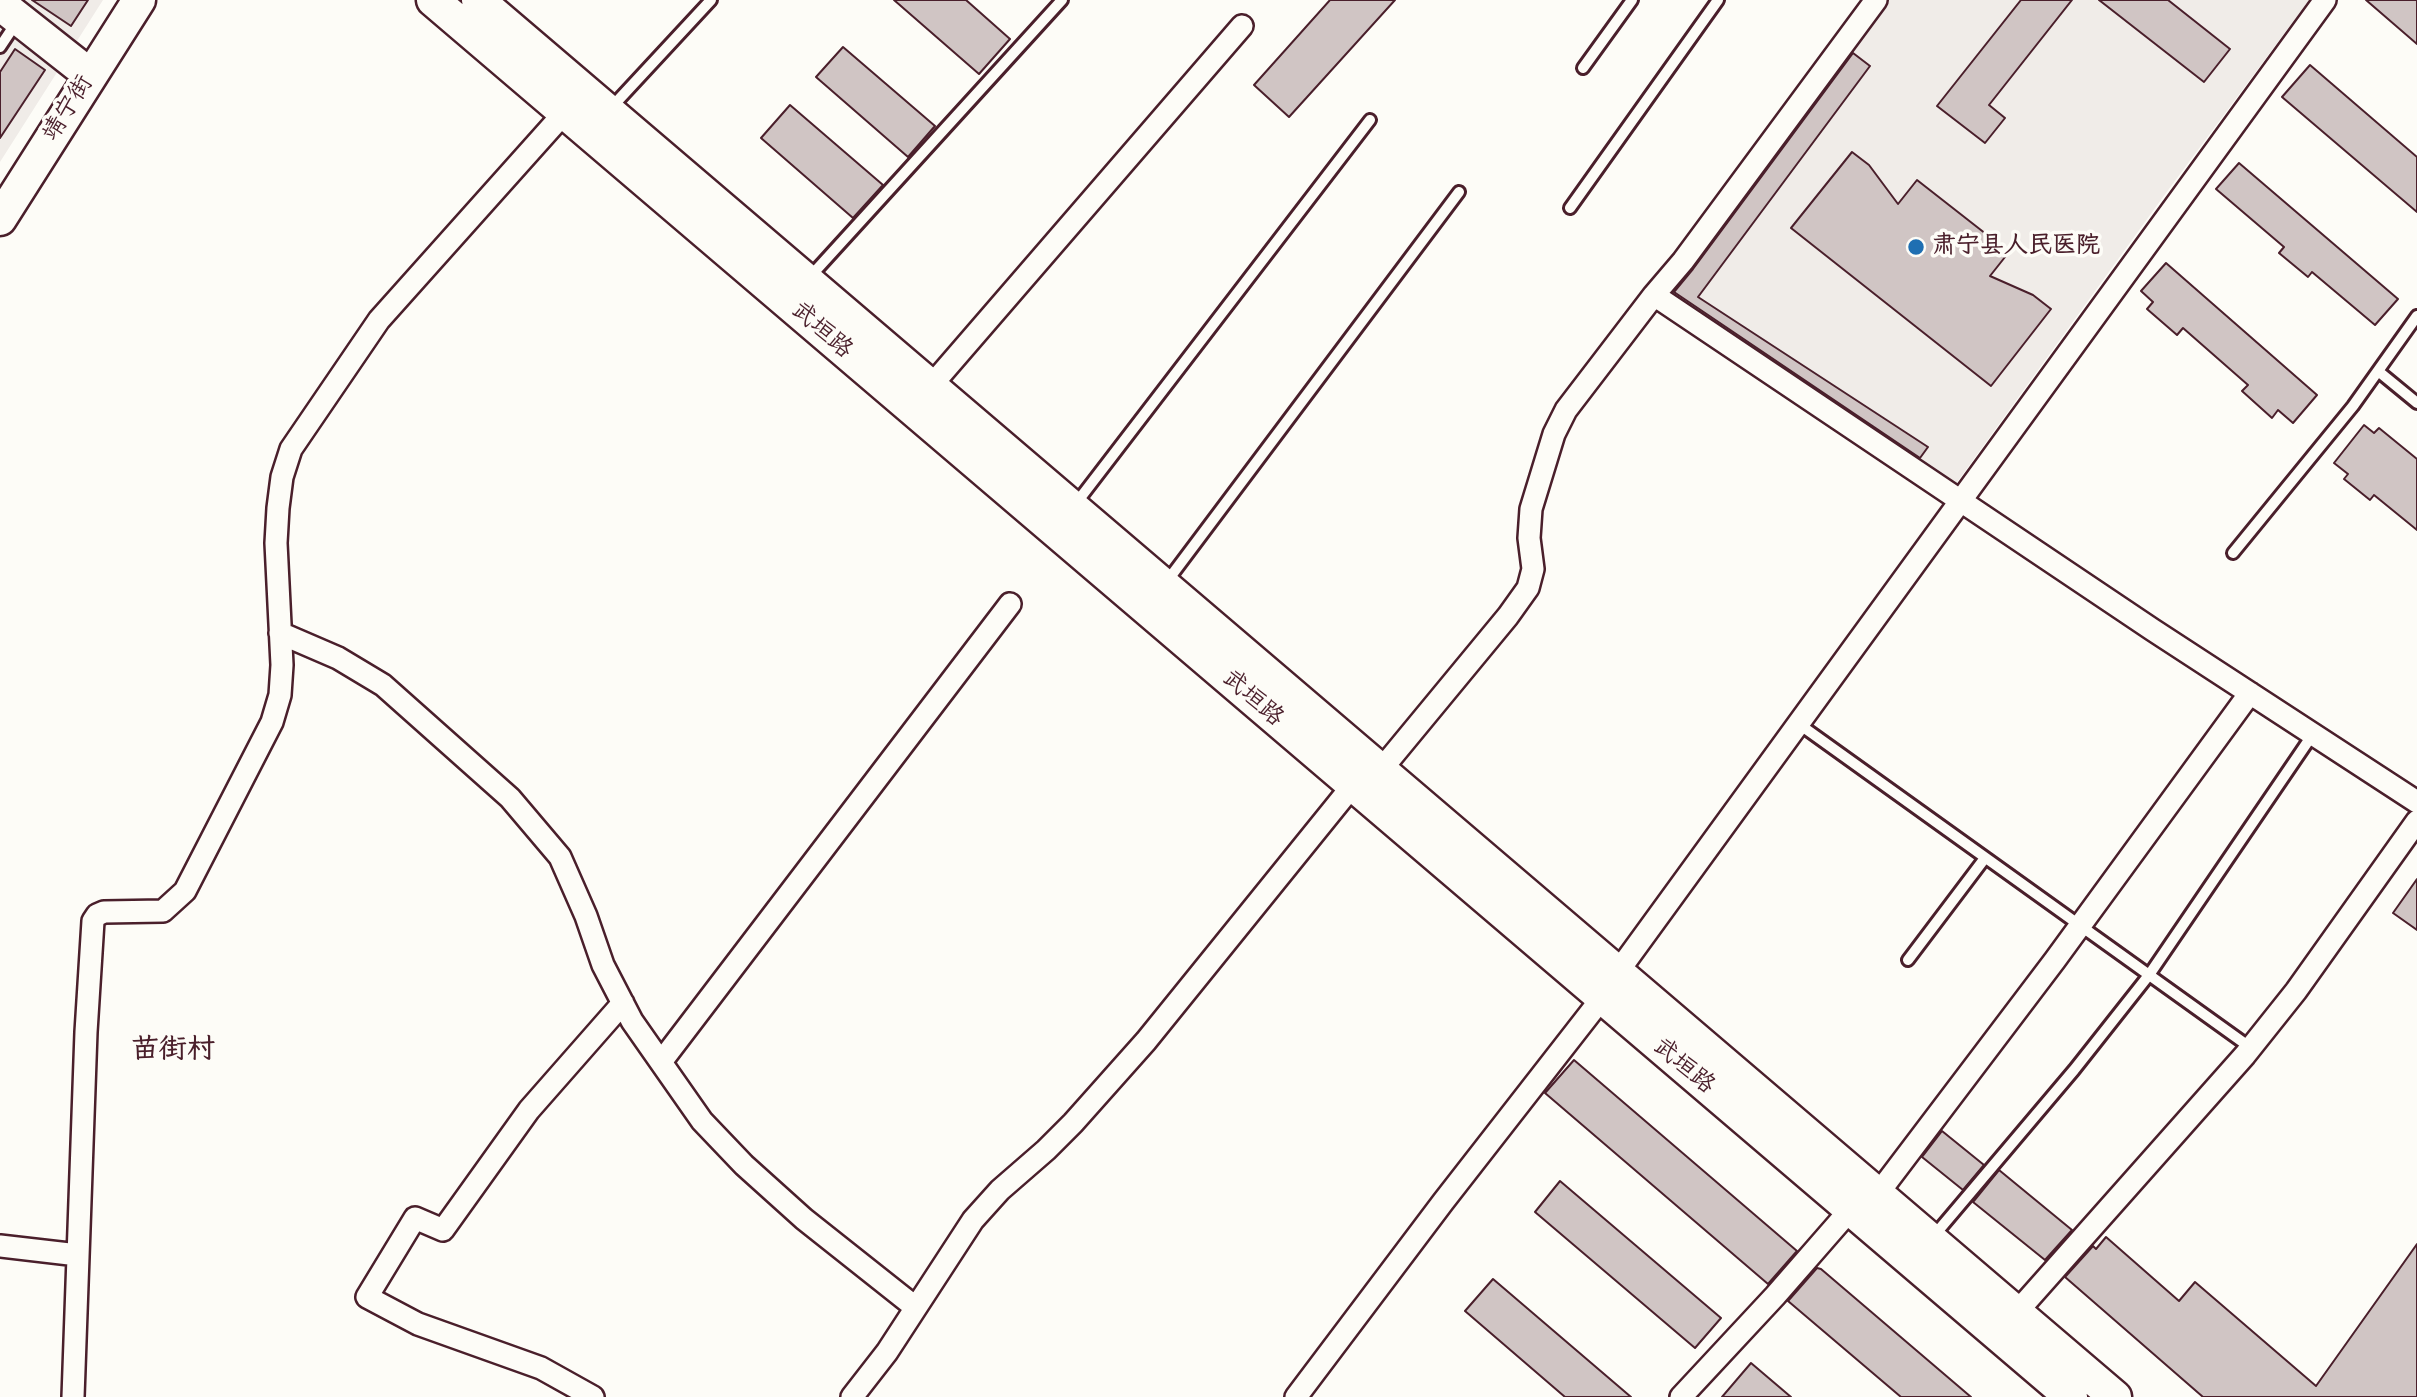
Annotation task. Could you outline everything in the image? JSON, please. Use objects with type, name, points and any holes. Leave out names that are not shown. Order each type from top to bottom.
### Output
[{"type":"main road","name":"靖宁街","points":[[0,219],[139,0]]},
{"type":"main road","name":"武垣路","points":[[433,0],[1366,778],[1864,1202],[2071,1397]]},
{"type":"main road","name":"武垣路","points":[[478,0],[1164,586],[1366,778]]},
{"type":"main road","points":[[10,11],[90,75]]},
{"type":"main road","name":"武垣路","points":[[1864,1202],[1930,1240],[2115,1397]]},
{"type":"street","points":[[852,1397],[887,1352],[973,1220],[1000,1190],[1073,1123],[1146,1041],[1366,778],[1508,616],[1528,587],[1533,569],[1531,509],[1554,434],[1566,410],[1683,261],[1876,0]]},
{"type":"street","points":[[1296,1397],[1610,986],[2325,0]]},
{"type":"street","points":[[930,387],[1242,26]]},
{"type":"street","points":[[73,1397],[86,1032],[93,921],[97,915],[104,912],[163,911],[186,891],[272,722],[280,695],[282,664],[276,543],[278,508],[282,477],[291,449],[379,320],[565,112]]},
{"type":"street","points":[[1654,295],[2417,802]]},
{"type":"street","points":[[661,1062],[1010,604]]},
{"type":"street","points":[[280,633],[338,658],[383,685],[510,798],[560,857],[586,916],[603,965],[632,1021],[702,1121],[744,1165],[804,1219],[915,1307]]},
{"type":"street","points":[[1681,1397],[1864,1202],[2080,926],[2250,693]]},
{"type":"street","points":[[2016,1313],[2250,1048],[2296,992],[2417,821]]},
{"type":"street","points":[[593,1397],[541,1368],[418,1324],[367,1297],[415,1218],[443,1230],[529,1110],[623,1003]]},
{"type":"street","points":[[0,1246],[78,1255]]},
{"type":"lane","points":[[608,111],[711,0]]},
{"type":"lane","points":[[806,281],[1062,0]]},
{"type":"lane","points":[[1583,68],[1632,0]]},
{"type":"lane","points":[[1570,208],[1718,0]]},
{"type":"lane","points":[[0,47],[10,11]]},
{"type":"lane","points":[[1073,508],[1370,120]]},
{"type":"lane","points":[[1164,586],[1459,192]]},
{"type":"lane","points":[[2233,553],[2353,406],[2417,316]]},
{"type":"lane","points":[[2378,371],[2417,403]]},
{"type":"lane","points":[[1799,724],[2250,1048]]},
{"type":"lane","points":[[1930,1240],[2074,1070],[2149,975],[2313,734]]},
{"type":"lane","points":[[1908,960],[1985,858]]},
{"type":"shaded area","points":[[0,0],[103,0],[0,162]]},
{"type":"shaded area","name":"肃宁县人民医院","points":[[1888,0],[2309,0],[1955,485],[1667,297]]},
{"type":"building","points":[[32,0],[88,0],[71,26]]},
{"type":"building","points":[[894,0],[966,0],[1010,39],[979,74]]},
{"type":"building","points":[[1330,0],[1395,0],[1289,117],[1254,85]]},
{"type":"building","points":[[2021,0],[2072,0],[1989,105],[2005,118],[1985,143],[1937,106]]},
{"type":"building","points":[[2099,0],[2168,0],[2230,49],[2204,82]]},
{"type":"building","points":[[2366,0],[2417,0],[2417,44]]},
{"type":"building","points":[[843,47],[935,126],[908,157],[816,77]]},
{"type":"building","points":[[15,49],[45,70],[0,138],[0,72]]},
{"type":"building","points":[[1853,53],[1870,66],[1698,297],[1928,447],[1920,458],[1674,292]]},
{"type":"building","points":[[2310,65],[2417,157],[2417,212],[2282,97]]},
{"type":"building","points":[[790,105],[883,185],[853,218],[761,138]]},
{"type":"building","points":[[1852,152],[1869,165],[1898,204],[1917,180],[2009,252],[1990,276],[2033,295],[2051,309],[1991,386],[1791,228]]},
{"type":"building","points":[[2239,163],[2398,299],[2375,325],[2312,272],[2308,277],[2279,253],[2284,247],[2216,189]]},
{"type":"building","points":[[2166,263],[2317,395],[2293,423],[2278,410],[2272,418],[2242,391],[2248,385],[2183,328],[2177,335],[2147,309],[2153,302],[2141,291]]},
{"type":"building","points":[[2364,425],[2374,433],[2379,428],[2417,459],[2417,530],[2374,495],[2370,500],[2344,479],[2348,474],[2334,463]]},
{"type":"building","points":[[2417,879],[2417,930],[2393,913]]},
{"type":"building","points":[[1574,1060],[1797,1251],[1768,1284],[1545,1093]]},
{"type":"building","points":[[1942,1131],[1984,1165],[1963,1190],[1922,1157]]},
{"type":"building","points":[[1999,1170],[2072,1230],[2045,1260],[1973,1202]]},
{"type":"building","points":[[1560,1181],[1721,1318],[1695,1348],[1535,1212]]},
{"type":"building","points":[[2106,1237],[2179,1301],[2195,1282],[2316,1386],[2417,1244],[2417,1397],[2203,1397],[2065,1277],[2093,1246],[2096,1249]]},
{"type":"building","points":[[1817,1268],[1971,1397],[1901,1397],[1788,1301]]},
{"type":"building","points":[[1493,1279],[1631,1397],[1565,1397],[1465,1311]]},
{"type":"building","points":[[1751,1363],[1791,1397],[1722,1397]]},
{"type":"place","name":"肃宁县人民医院","points":[[1916,247]]},
{"type":"district","name":"苗街村","points":[[173,1051]]}]
